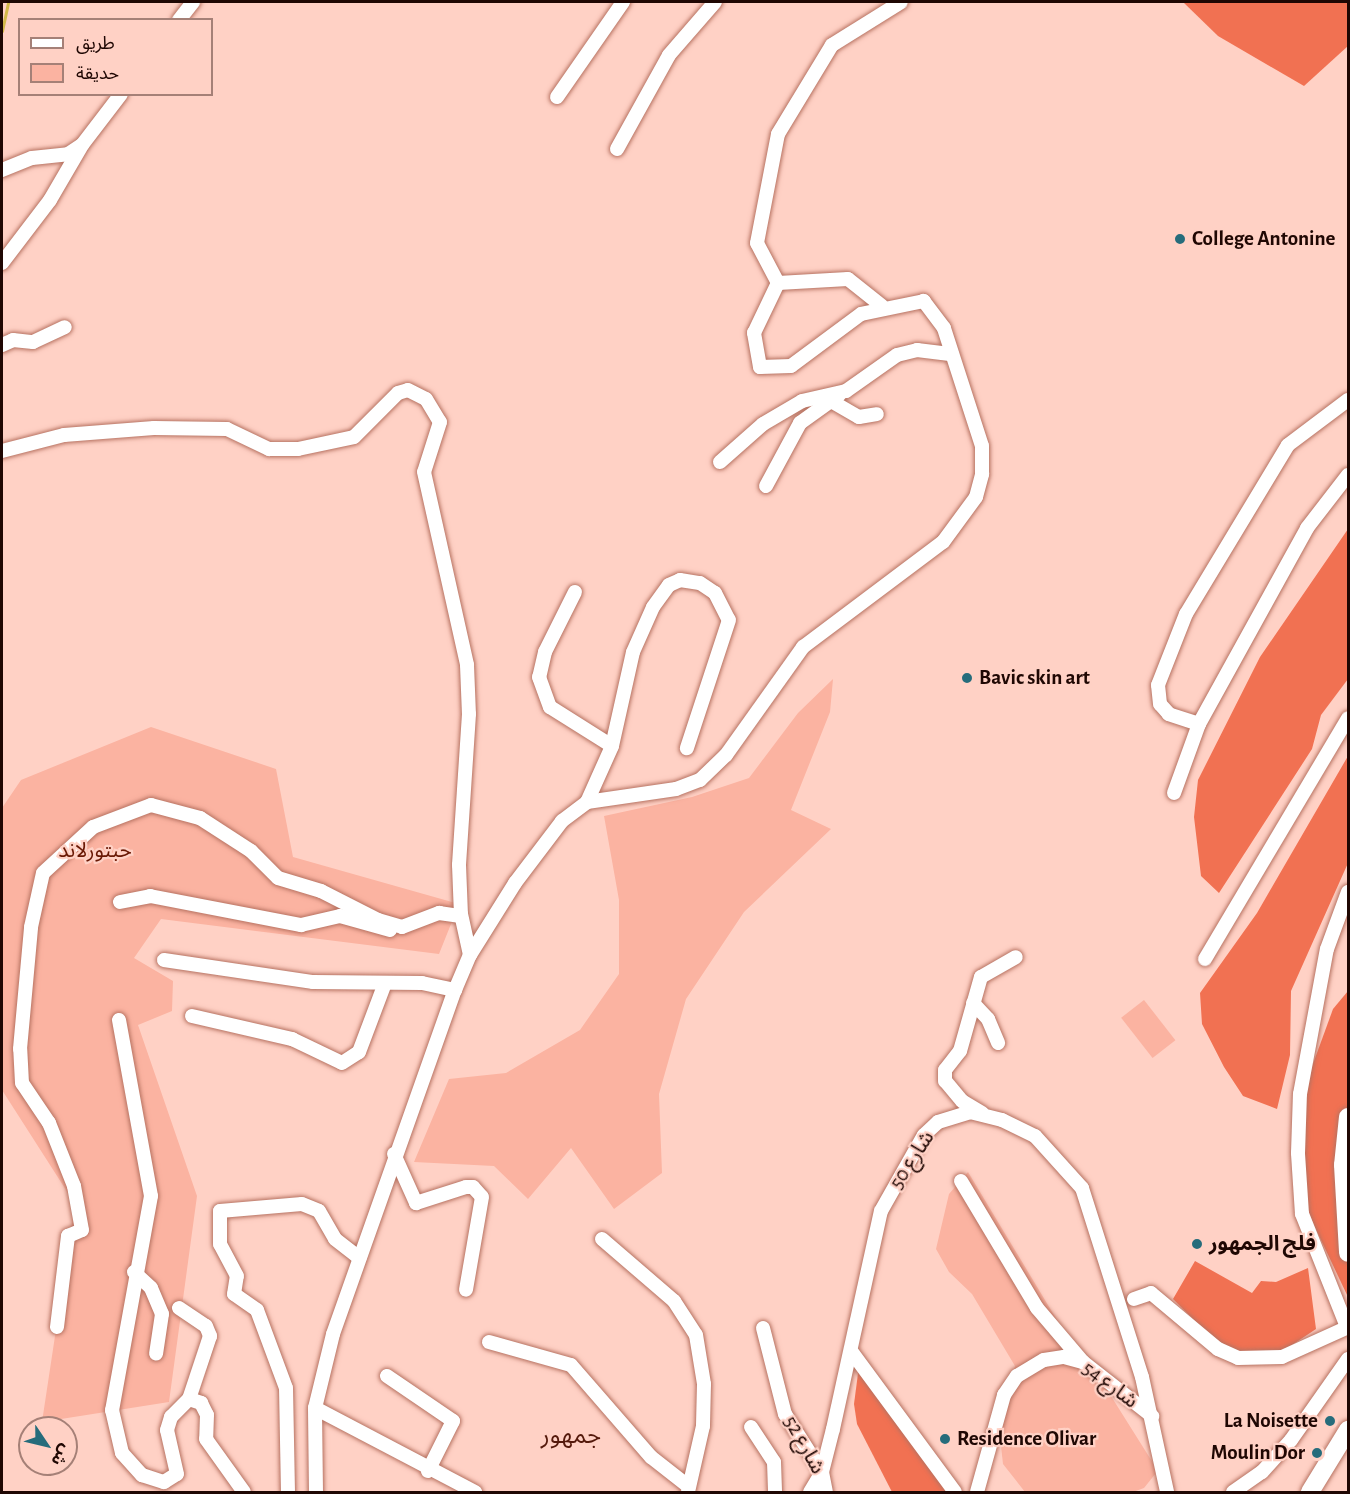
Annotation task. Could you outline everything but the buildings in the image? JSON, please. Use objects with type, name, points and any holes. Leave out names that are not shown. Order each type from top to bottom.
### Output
[{"type":"main road","points":[[1348,1117],[1343,1165],[1348,1253]]},
{"type":"main road","points":[[1310,1492],[1348,1430]]},
{"type":"street","points":[[181,18],[193,2]]},
{"type":"street","points":[[557,97],[623,2]]},
{"type":"street","points":[[617,149],[669,55],[715,2]]},
{"type":"street","points":[[778,283],[756,243],[778,134],[832,45],[901,2]]},
{"type":"street","points":[[2,263],[50,200],[82,145],[119,96]]},
{"type":"street","points":[[2,170],[32,158],[68,154],[82,145]]},
{"type":"street","points":[[778,283],[848,279],[882,306]]},
{"type":"street","points":[[587,802],[667,791],[700,780],[726,755],[803,647],[826,626],[908,573],[956,527],[976,497],[982,474],[982,446],[944,328],[924,301],[882,306],[861,314],[791,366],[760,367],[754,333],[778,283]]},
{"type":"street","points":[[2,345],[13,340],[33,342],[65,327]]},
{"type":"street","points":[[766,486],[800,423],[831,401],[897,355],[917,350],[952,354]]},
{"type":"street","points":[[2,451],[64,435],[154,428],[226,429],[269,449],[298,449],[354,436],[398,393],[408,390],[426,399],[440,422],[424,472],[467,664],[461,916],[470,955]]},
{"type":"street","points":[[720,462],[763,424],[802,401],[846,391]]},
{"type":"street","points":[[1199,724],[1169,714],[1161,704],[1158,686],[1186,614],[1288,445],[1348,400]]},
{"type":"street","points":[[831,401],[859,417],[877,414]]},
{"type":"street","points":[[1174,793],[1199,724],[1307,528],[1348,475]]},
{"type":"street","points":[[316,1492],[315,1408],[322,1371],[394,1154],[455,990],[470,955],[515,883],[562,821],[587,802],[612,746],[633,652],[649,614],[669,585],[690,580],[715,593],[729,620],[687,748]]},
{"type":"street","points":[[575,592],[545,652],[539,676],[555,711],[612,746]]},
{"type":"street","points":[[1205,958],[1348,718]]},
{"type":"street","points":[[57,1327],[68,1236],[81,1230],[74,1186],[50,1123],[22,1083],[20,1049],[28,950],[43,873],[93,827],[151,805],[200,818],[251,850],[278,878],[321,891],[378,920],[402,927],[439,913],[461,916]]},
{"type":"street","points":[[1134,1299],[1151,1293],[1218,1348],[1238,1358],[1281,1357],[1348,1327],[1302,1214],[1298,1153],[1300,1094],[1327,949],[1348,892]]},
{"type":"street","points":[[120,902],[150,896],[301,925],[340,916],[376,929],[420,930],[444,921],[465,934]]},
{"type":"street","points":[[984,1114],[962,1101],[945,1081],[945,1070],[960,1051],[981,977],[1016,957]]},
{"type":"street","points":[[164,960],[313,982],[384,986],[422,983],[455,990]]},
{"type":"street","points":[[192,1016],[292,1038],[342,1063],[359,1052],[384,986]]},
{"type":"street","points":[[973,1003],[988,1019],[998,1043]]},
{"type":"street","points":[[119,1020],[151,1196],[134,1272],[112,1410],[122,1453],[142,1474],[164,1482],[177,1474],[167,1430],[171,1417],[189,1399],[210,1336],[206,1326],[179,1308]]},
{"type":"street","name":"شارع 50","points":[[810,1492],[822,1472],[851,1351],[868,1252],[881,1211],[908,1160],[938,1122],[970,1112],[984,1114],[1035,1136],[1082,1188],[1152,1416],[1167,1492]]},
{"type":"street","points":[[394,1154],[416,1203],[466,1187],[473,1187],[482,1197],[466,1290]]},
{"type":"street","points":[[961,1181],[1037,1308],[1083,1362]]},
{"type":"street","points":[[288,1492],[286,1388],[257,1310],[234,1294],[237,1276],[220,1244],[220,1211],[302,1204],[319,1211],[335,1239],[359,1258]]},
{"type":"street","points":[[489,1342],[571,1365],[651,1456],[688,1489],[703,1426],[704,1383],[696,1335],[674,1301],[602,1239]]},
{"type":"street","points":[[134,1272],[151,1288],[162,1314],[156,1354]]},
{"type":"street","name":"شارع 52","points":[[763,1328],[785,1414],[822,1472],[826,1492]]},
{"type":"street","points":[[851,1351],[955,1492]]},
{"type":"street","name":"شارع 54","points":[[977,1492],[995,1416],[1009,1386],[1031,1366],[1051,1357],[1083,1362],[1152,1416]]},
{"type":"street","points":[[1233,1492],[1262,1472],[1284,1448],[1348,1359]]},
{"type":"street","points":[[387,1376],[453,1421],[429,1471]]},
{"type":"street","points":[[189,1399],[201,1403],[207,1415],[206,1439],[244,1492]]},
{"type":"street","points":[[315,1408],[429,1471],[475,1492]]},
{"type":"street","points":[[751,1427],[774,1462],[775,1492]]},
{"type":"green space","points":[[833,679],[830,712],[791,810],[831,829],[744,912],[686,999],[659,1094],[662,1173],[614,1209],[571,1148],[528,1199],[494,1166],[414,1162],[449,1079],[506,1073],[580,1030],[619,974],[619,900],[604,816],[692,797],[749,778],[798,713]]},
{"type":"green space","name":"حبتورلاند","points":[[151,727],[276,769],[293,857],[459,904],[439,954],[161,919],[134,958],[173,981],[172,1011],[138,1025],[197,1196],[169,1402],[78,1416],[43,1416],[75,1204],[2,1090],[2,808],[21,780]]},
{"type":"green space","points":[[1144,1000],[1175,1040],[1153,1058],[1121,1018]]},
{"type":"green space","points":[[968,1172],[1075,1350],[1099,1377],[1153,1463],[1156,1473],[1144,1488],[1133,1492],[1025,1492],[1003,1464],[999,1428],[1015,1366],[972,1294],[949,1272],[936,1249],[949,1194]]},
{"type":"shaded area","points":[[1183,2],[1348,2],[1348,46],[1304,86],[1218,36]]},
{"type":"shaded area","points":[[1348,529],[1348,679],[1321,715],[1312,749],[1219,893],[1201,876],[1194,817],[1198,780],[1260,657]]},
{"type":"shaded area","points":[[1348,756],[1348,863],[1291,991],[1290,1055],[1277,1109],[1243,1096],[1224,1067],[1202,1024],[1200,993],[1257,913]]},
{"type":"shaded area","points":[[1348,991],[1348,1297],[1303,1202],[1306,1083],[1333,1009]]},
{"type":"shaded area","points":[[1195,1261],[1252,1293],[1261,1281],[1276,1282],[1308,1268],[1316,1329],[1283,1351],[1243,1353],[1214,1340],[1173,1299]]},
{"type":"shaded area","points":[[859,1366],[959,1492],[892,1492],[857,1424],[854,1404]]},
{"type":"waterway","points":[[2,31],[8,2]]},
{"type":"place","name":"College Antonine","points":[[1180,239]]},
{"type":"place","name":"Bavic skin art","points":[[967,678]]},
{"type":"place","name":"فلج الجمهور","points":[[1197,1244]]},
{"type":"place","name":"La Noisette","points":[[1330,1421]]},
{"type":"place","name":"Residence Olivar","points":[[945,1439]]},
{"type":"place","name":"Moulin Dor","points":[[1317,1453]]},
{"type":"district","name":"جمهور","points":[[571,1437]]}]
